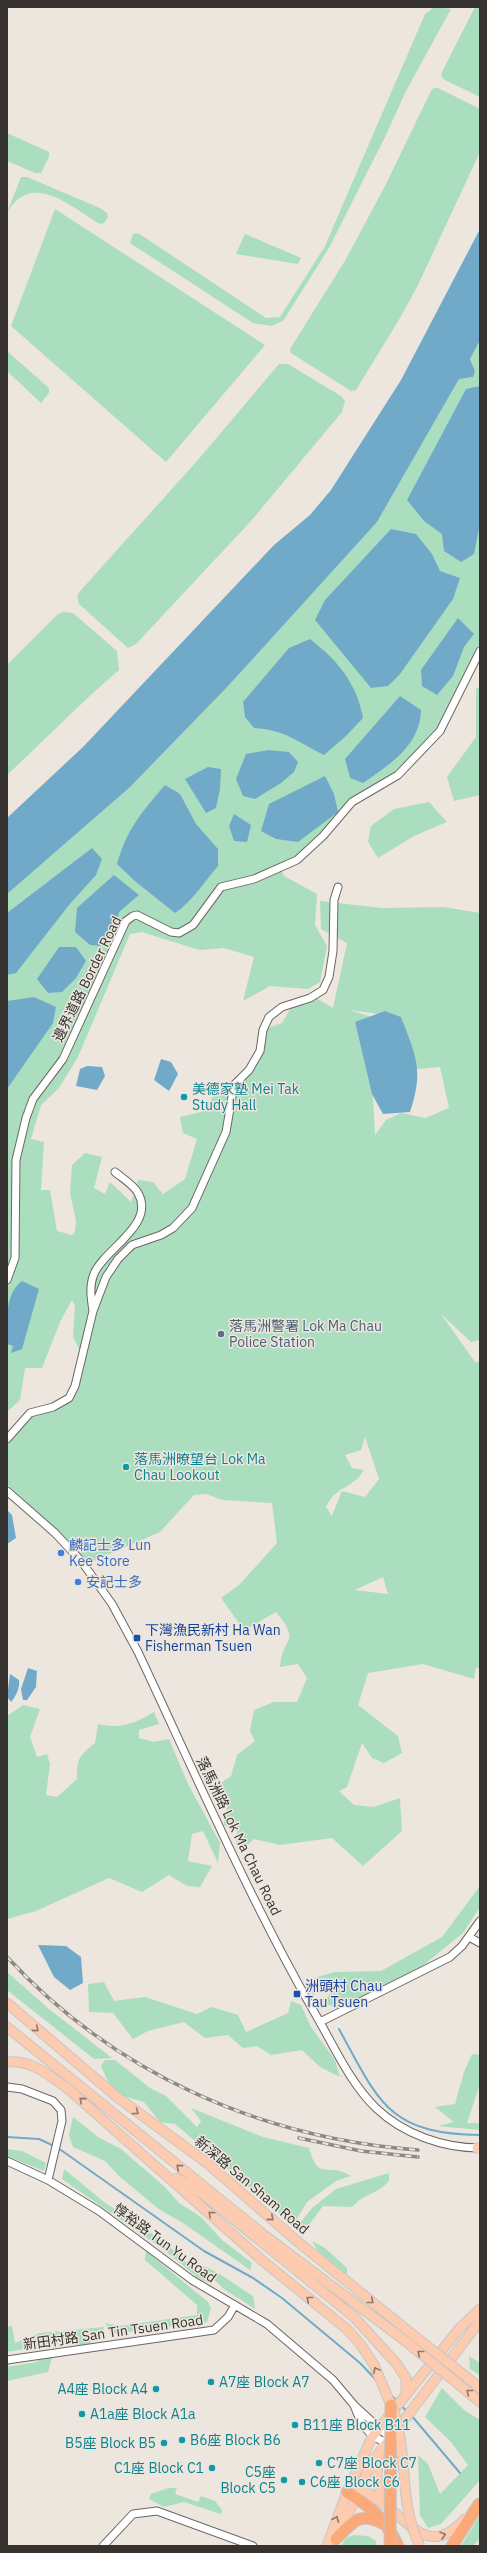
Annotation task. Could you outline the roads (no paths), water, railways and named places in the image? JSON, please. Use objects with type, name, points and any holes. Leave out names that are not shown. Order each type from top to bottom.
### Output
[{"type":"highway","points":[[390,2546],[393,2407]]},
{"type":"highway","points":[[349,2487],[359,2493],[390,2528],[398,2546]]},
{"type":"highway","points":[[452,2546],[480,2503]]},
{"type":"highway","points":[[333,2542],[353,2523],[363,2518],[372,2518],[390,2528]]},
{"type":"main road","name":"新深路 San Sham Road","points":[[7,2003],[117,2097],[207,2163],[298,2242],[480,2388]]},
{"type":"main road","name":"新深路 San Sham Road","points":[[7,2026],[264,2235],[404,2340],[480,2402]]},
{"type":"main road","points":[[7,2062],[20,2061],[30,2065],[67,2088],[263,2260],[340,2323],[361,2345],[384,2385],[400,2429],[408,2512],[420,2546]]},
{"type":"main road","points":[[155,2164],[204,2195],[354,2317],[396,2363],[406,2378],[404,2397]]},
{"type":"main road","points":[[264,2235],[317,2287]]},
{"type":"main road","points":[[327,2546],[349,2487],[372,2437],[380,2429],[393,2407],[404,2397],[459,2329],[480,2310]]},
{"type":"main road","points":[[333,2542],[359,2493],[372,2462],[414,2407],[419,2396],[449,2355],[461,2345],[480,2321]]},
{"type":"main road","points":[[379,2452],[377,2480],[380,2493],[389,2508]]},
{"type":"main road","points":[[359,2493],[389,2508],[419,2533],[434,2537],[455,2530],[480,2503]]},
{"type":"street","name":"邊界道路 Border Road","points":[[7,1280],[15,1258],[16,1160],[26,1118],[33,1099],[63,1059],[126,922],[133,916],[137,915],[171,932],[179,933],[193,924],[221,887],[254,879],[297,860],[323,836],[352,802],[398,775],[440,731],[480,651]]},
{"type":"street","points":[[7,1439],[30,1413],[58,1405],[69,1398],[75,1386],[93,1311],[106,1277],[118,1259],[132,1245],[162,1235],[173,1228],[192,1208],[226,1132],[234,1085],[249,1070],[260,1051],[263,1030],[269,1017],[282,1007],[310,998],[324,990],[329,977],[333,951],[334,900],[338,887]]},
{"type":"street","points":[[93,1311],[91,1282],[94,1273],[112,1250],[135,1229],[140,1216],[141,1204],[138,1192],[115,1172]]},
{"type":"street","name":"落馬洲路 Lok Ma Chau Road","points":[[7,1491],[70,1548],[115,1610],[135,1648],[275,1941],[320,2022],[362,2091],[383,2114],[405,2128],[425,2138],[447,2144],[479,2148]]},
{"type":"street","points":[[320,2022],[446,1960],[458,1950],[480,1920]]},
{"type":"street","points":[[468,1937],[480,1942]]},
{"type":"street","points":[[7,2087],[22,2089],[53,2101],[59,2106],[62,2121],[48,2180]]},
{"type":"street","name":"惇裕路 Tun Yu Road","points":[[7,2161],[48,2180],[138,2238],[192,2280],[267,2324],[333,2380],[354,2405],[380,2429],[389,2440]]},
{"type":"street","name":"新田村路 San Tin Tsuen Road","points":[[7,2360],[214,2330],[228,2317],[235,2305]]},
{"type":"street","name":"惇裕路 Tun Yu Road","points":[[354,2405],[361,2421],[372,2437]]},
{"type":"street","points":[[372,2437],[389,2440]]},
{"type":"street","points":[[103,2546],[132,2514],[157,2511],[253,2546]]},
{"type":"water","points":[[480,229],[480,340],[470,359],[475,371],[473,377],[459,379],[377,522],[228,686],[130,787],[7,894],[7,818],[83,747],[274,545],[310,515],[331,490],[401,380]]},
{"type":"water","points":[[480,386],[480,523],[474,554],[461,562],[444,551],[442,534],[424,521],[407,500],[466,389]]},
{"type":"water","points":[[391,529],[416,534],[432,554],[440,571],[460,578],[453,599],[400,674],[388,686],[371,688],[315,620],[325,600]]},
{"type":"water","points":[[458,618],[474,634],[464,647],[453,676],[437,695],[422,686],[421,670]]},
{"type":"water","points":[[310,639],[329,655],[351,683],[360,705],[363,718],[346,736],[324,755],[291,737],[275,731],[254,728],[245,717],[243,702],[289,648]]},
{"type":"water","points":[[400,696],[421,710],[419,723],[409,744],[393,761],[363,783],[350,778],[345,759]]},
{"type":"water","points":[[269,750],[289,752],[298,762],[294,772],[281,783],[255,799],[243,796],[236,779],[246,754]]},
{"type":"water","points":[[208,767],[221,769],[220,789],[216,808],[206,813],[185,779]]},
{"type":"water","points":[[325,776],[334,794],[338,812],[298,842],[276,839],[261,831],[269,804]]},
{"type":"water","points":[[165,785],[180,794],[196,824],[218,849],[218,866],[193,897],[175,913],[136,882],[117,864],[130,831],[149,804]]},
{"type":"water","points":[[234,814],[251,825],[247,842],[234,841],[229,826]]},
{"type":"water","points":[[92,848],[102,859],[96,875],[69,905],[16,973],[7,975],[7,913]]},
{"type":"water","points":[[114,875],[139,895],[119,912],[115,931],[100,946],[90,945],[75,932],[77,908]]},
{"type":"water","points":[[59,947],[76,947],[86,961],[76,978],[62,992],[48,993],[37,979]]},
{"type":"water","points":[[34,997],[56,1007],[53,1023],[7,1089],[7,1001]]},
{"type":"water","points":[[385,1011],[401,1017],[414,1053],[417,1085],[410,1112],[383,1114],[372,1094],[355,1022]]},
{"type":"water","points":[[161,1059],[171,1062],[178,1074],[169,1091],[154,1080]]},
{"type":"water","points":[[87,1066],[102,1067],[105,1076],[97,1090],[76,1086],[80,1069]]},
{"type":"water","points":[[22,1281],[39,1289],[22,1349],[11,1353],[13,1346],[7,1344],[9,1301],[16,1287]]},
{"type":"water","points":[[7,1510],[12,1515],[16,1538],[7,1544]]},
{"type":"water","points":[[28,1668],[37,1671],[36,1687],[27,1700],[23,1700],[21,1689]]},
{"type":"water","points":[[10,1674],[19,1680],[17,1692],[11,1702],[7,1697]]},
{"type":"water","points":[[38,1945],[66,1946],[81,1957],[83,1983],[70,1990],[54,1977]]},
{"type":"waterway","points":[[339,2029],[365,2076],[377,2094],[390,2109],[406,2120],[425,2128],[449,2133],[480,2135]]},
{"type":"waterway","points":[[7,2137],[39,2139],[54,2146]]},
{"type":"waterway","points":[[58,2148],[204,2251],[253,2278],[282,2298],[360,2363],[377,2381]]},
{"type":"waterway","points":[[391,2395],[398,2402]]},
{"type":"waterway","points":[[401,2405],[407,2412]]},
{"type":"waterway","points":[[411,2415],[460,2473]]},
{"type":"railway","points":[[7,1957],[49,1998],[95,2035],[143,2066],[194,2093],[247,2115],[303,2131],[360,2143],[418,2150]]},
{"type":"railway","points":[[299,2138],[361,2151],[418,2157]]},
{"type":"place","name":"美德家塾 Mei Tak Study Hall","points":[[184,1097]]},
{"type":"place","name":"落馬洲警署 Lok Ma Chau Police Station","points":[[221,1334]]},
{"type":"place","name":"落馬洲暸望台 Lok Ma Chau Lookout","points":[[126,1467]]},
{"type":"place","name":"麟記士多 Lun Kee Store","points":[[61,1553]]},
{"type":"place","name":"安記士多","points":[[78,1582]]},
{"type":"place","name":"下灣漁民新村 Ha Wan Fisherman Tsuen","points":[[137,1638]]},
{"type":"place","name":"洲頭村 Chau Tau Tsuen","points":[[297,1994]]},
{"type":"place","name":"A7座 Block A7","points":[[211,2382]]},
{"type":"place","name":"A4座 Block A4","points":[[156,2389]]},
{"type":"place","name":"A1a座 Block A1a","points":[[82,2414]]},
{"type":"place","name":"B11座 Block B11","points":[[295,2425]]},
{"type":"place","name":"B6座 Block B6","points":[[182,2440]]},
{"type":"place","name":"B5座 Block B5","points":[[164,2443]]},
{"type":"place","name":"C7座 Block C7","points":[[319,2463]]},
{"type":"place","name":"C1座 Block C1","points":[[212,2468]]},
{"type":"place","name":"C5座 Block C5","points":[[284,2480]]},
{"type":"place","name":"C6座 Block C6","points":[[302,2482]]}]
